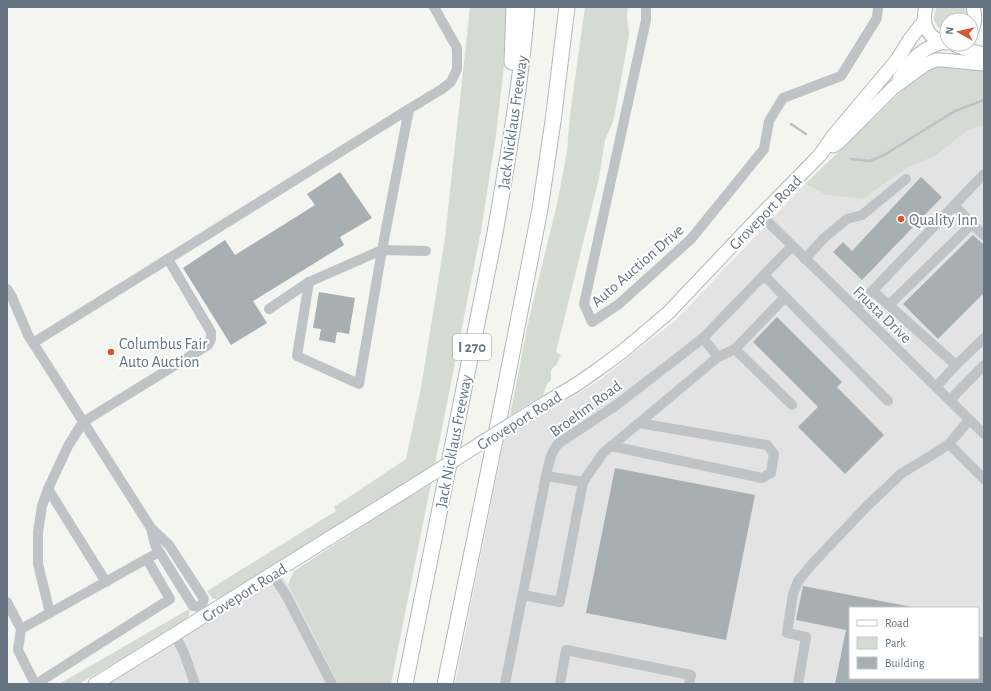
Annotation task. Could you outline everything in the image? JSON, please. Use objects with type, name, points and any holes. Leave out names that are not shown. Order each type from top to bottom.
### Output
[{"type":"highway","points":[[507,168],[514,7]]},
{"type":"highway","name":"Jack Nicklaus Freeway","points":[[405,684],[507,168],[527,7]]},
{"type":"highway","name":"I 270","points":[[446,684],[540,209],[567,8]]},
{"type":"main road","points":[[924,12],[927,28],[931,34],[939,40]]},
{"type":"main road","name":"Groveport Road","points":[[94,684],[175,635],[203,612],[272,574],[594,372],[623,351],[668,313],[820,155],[897,60],[924,12]]},
{"type":"main road","name":"Groveport Road","points":[[893,88],[915,57],[922,51],[939,46]]},
{"type":"main road","name":"Groveport Road","points":[[820,155],[839,142],[893,88],[926,64],[936,60],[984,64]]},
{"type":"street","points":[[33,343],[451,82],[456,69],[457,48],[434,7]]},
{"type":"street","name":"Auto Auction Drive","points":[[646,7],[646,20],[584,304],[592,322],[619,304],[691,239],[764,149],[769,122],[783,98],[841,76],[877,18],[878,7]]},
{"type":"street","points":[[309,282],[297,356],[359,384],[382,250],[409,109]]},
{"type":"street","points":[[856,308],[984,174]]},
{"type":"street","points":[[805,258],[823,239],[846,219],[862,215],[906,179]]},
{"type":"street","points":[[954,205],[984,235]]},
{"type":"street","name":"Frusta Drive","points":[[761,215],[984,434]]},
{"type":"street","points":[[889,305],[972,224]]},
{"type":"street","name":"Broehm Road","points":[[505,684],[546,476],[554,448],[559,443],[615,406],[702,338],[792,246]]},
{"type":"street","points":[[269,309],[309,282],[382,250],[426,251]]},
{"type":"street","points":[[50,614],[38,564],[38,532],[42,506],[48,489],[68,446],[84,422],[208,345],[211,339],[211,332],[168,259]]},
{"type":"street","points":[[764,275],[888,401]]},
{"type":"street","points":[[7,289],[33,343],[151,528],[169,545],[204,599],[203,612],[193,606],[159,552],[155,545],[151,528]]},
{"type":"street","points":[[873,290],[956,366]]},
{"type":"street","points":[[523,595],[560,602],[583,482],[603,453],[718,357],[735,349],[786,297]]},
{"type":"street","points":[[702,338],[718,357]]},
{"type":"street","points":[[936,387],[984,338]]},
{"type":"street","points":[[735,349],[792,405]]},
{"type":"street","points":[[950,400],[984,365]]},
{"type":"street","points":[[798,684],[806,637],[787,633],[793,594],[798,581],[867,506],[902,473],[949,444],[969,420]]},
{"type":"street","points":[[611,446],[762,478],[771,473],[774,454],[767,445],[639,423]]},
{"type":"street","points":[[949,444],[984,479]]},
{"type":"street","points":[[546,476],[583,482]]},
{"type":"street","points":[[48,489],[106,582]]},
{"type":"street","points":[[22,629],[159,552]]},
{"type":"street","points":[[7,602],[22,629],[18,650],[35,684],[170,599],[147,559]]},
{"type":"street","points":[[171,571],[181,564]]},
{"type":"street","points":[[272,574],[286,596],[332,684]]},
{"type":"street","points":[[175,635],[184,653],[195,684]]},
{"type":"street","points":[[560,684],[566,650],[691,675],[689,684]]},
{"type":"shaded area","points":[[984,126],[984,684],[455,684],[505,435],[597,382],[676,320],[805,184],[826,195],[863,199],[907,168],[935,156],[968,130]]},
{"type":"shaded area","points":[[281,575],[288,584],[338,684],[109,684]]},
{"type":"green space","points":[[470,7],[508,7],[503,75],[496,135],[481,231],[435,464],[220,599],[213,599],[207,591],[336,511],[334,507],[406,459],[421,388],[445,238]]},
{"type":"green space","points":[[585,7],[628,7],[627,16],[629,35],[615,113],[613,122],[605,140],[599,178],[556,352],[561,355],[556,365],[551,370],[551,380],[547,384],[543,395],[510,416],[528,323],[557,204],[567,152],[570,115]]},
{"type":"green space","points":[[964,7],[966,12],[939,12],[939,28],[934,21],[936,8]]},
{"type":"green space","points":[[942,63],[984,68],[984,126],[968,130],[935,156],[907,168],[863,199],[826,195],[805,184],[923,70]]},
{"type":"green space","points":[[431,484],[391,684],[338,684],[288,584],[294,571]]},
{"type":"green space","points":[[189,609],[190,613],[186,620],[79,684],[59,684]]},
{"type":"building","points":[[340,172],[372,218],[340,237],[344,245],[253,301],[267,323],[231,345],[183,268],[225,240],[235,255],[315,205],[307,194]]},
{"type":"building","name":"Quality Inn","points":[[921,177],[942,197],[862,280],[833,252],[843,242],[852,251]]},
{"type":"building","points":[[973,235],[984,245],[984,293],[938,339],[903,304]]},
{"type":"building","points":[[319,292],[355,298],[349,334],[337,332],[335,343],[319,340],[321,329],[313,328]]},
{"type":"building","points":[[777,317],[842,382],[837,387],[884,435],[845,474],[798,427],[818,407],[753,342]]},
{"type":"building","points":[[615,468],[755,495],[726,640],[586,613]]},
{"type":"building","points":[[803,586],[912,607],[849,607],[849,679],[979,679],[979,636],[984,638],[984,684],[835,684],[846,630],[796,620]]},
{"type":"waterway","points":[[851,159],[870,161],[884,155],[955,111],[984,100]]},
{"type":"waterway","points":[[791,124],[806,134]]},
{"type":"place","name":"Quality Inn","points":[[901,219]]},
{"type":"place","name":"Columbus Fair Auto Auction","points":[[111,352]]}]
